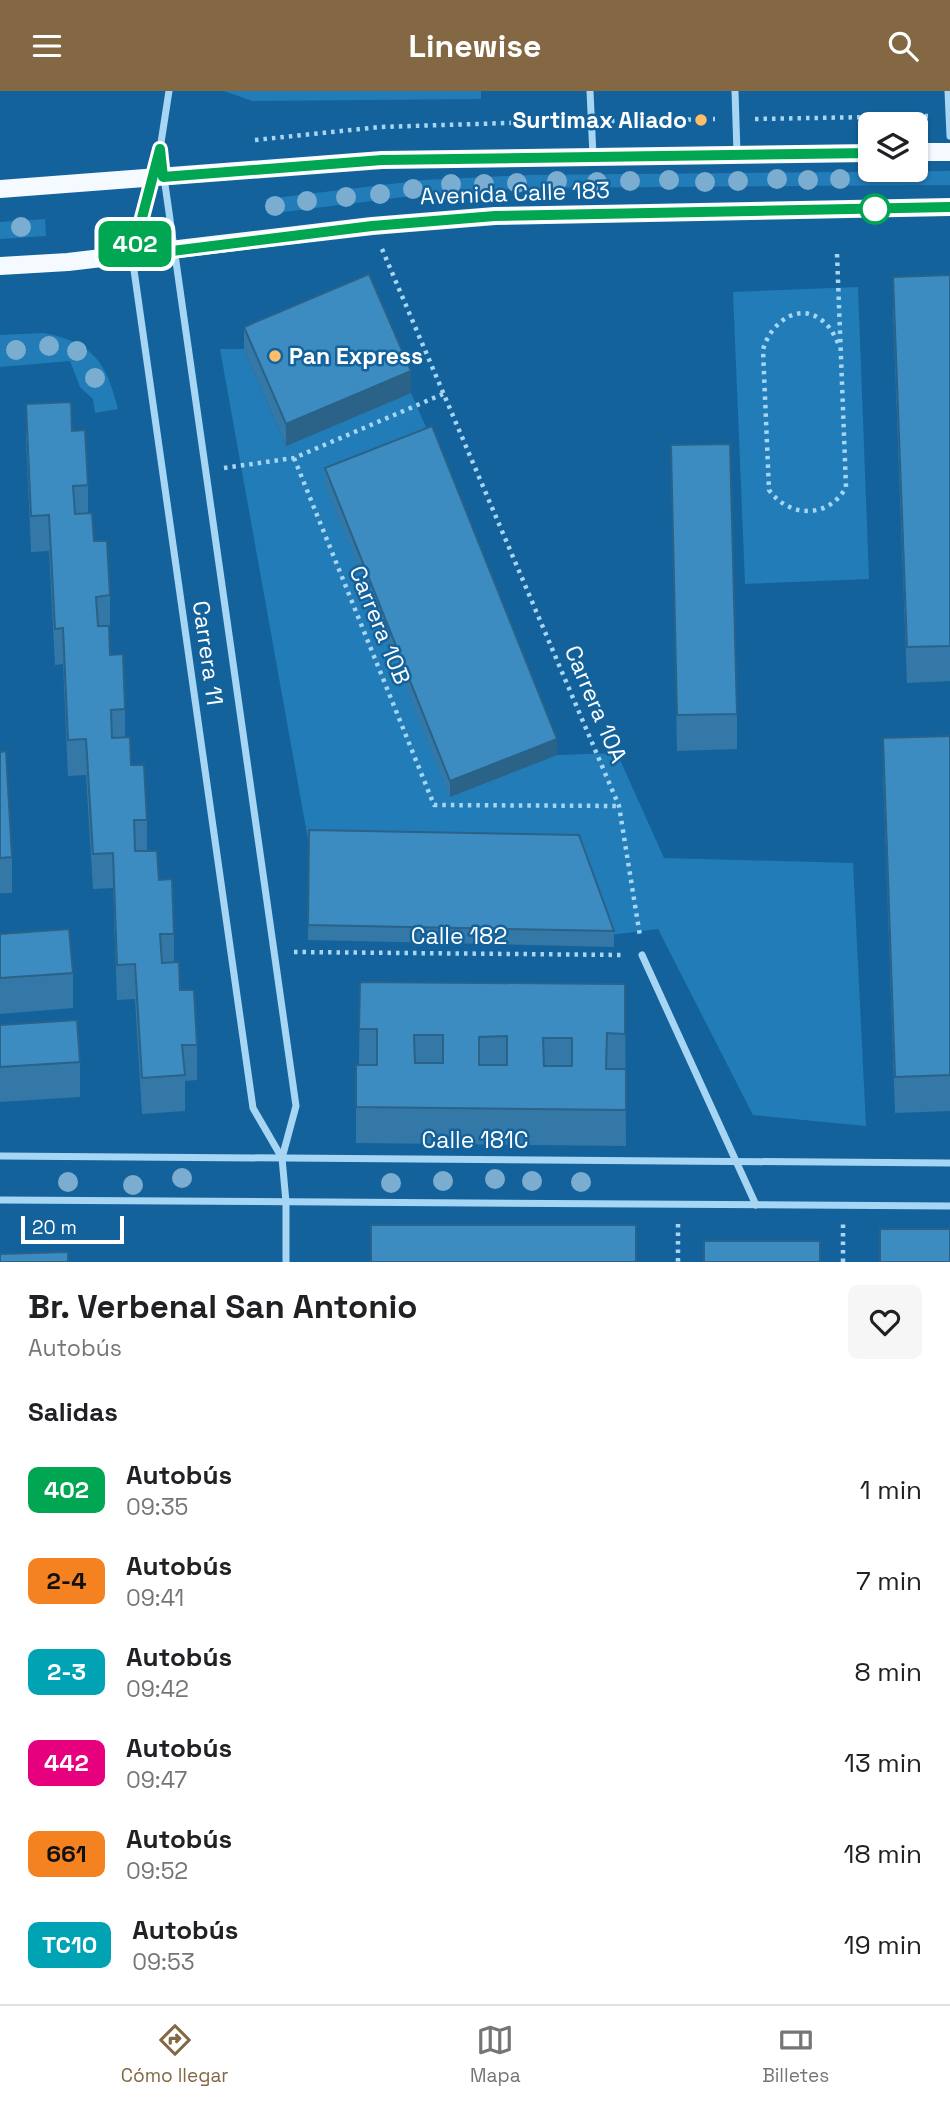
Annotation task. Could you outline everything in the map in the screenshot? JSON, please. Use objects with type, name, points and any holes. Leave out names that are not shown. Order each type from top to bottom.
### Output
[{"type":"main road","points":[[928,152],[950,152]]},
{"type":"main road","name":"Avenida Calle 183","points":[[0,189],[382,160],[858,153]]},
{"type":"main road","name":"Avenida Calle 183","points":[[0,266],[132,256],[372,226],[495,216],[950,207]]},
{"type":"street","name":"Carrera 11","points":[[169,91],[158,177],[132,256],[253,1108],[282,1158]]},
{"type":"street","points":[[590,91],[593,156]]},
{"type":"street","points":[[735,91],[737,155]]},
{"type":"street","points":[[948,91],[950,136]]},
{"type":"street","name":"Carrera 11","points":[[158,177],[173,251],[296,1106],[282,1158],[286,1202],[286,1262]]},
{"type":"street","points":[[642,955],[757,1205]]},
{"type":"street","name":"Calle 181C","points":[[0,1156],[950,1163]]},
{"type":"street","points":[[0,1200],[950,1206]]},
{"type":"path","name":"Carrera 10A","points":[[372,226],[619,806],[642,955]]},
{"type":"path","points":[[837,254],[846,487],[840,498],[820,510],[808,512],[785,508],[769,490],[763,350],[766,337],[786,317],[799,314],[815,317],[825,323],[840,347]]},
{"type":"path","points":[[205,471],[294,458],[443,394]]},
{"type":"path","name":"Carrera 10B","points":[[294,458],[433,805],[619,806]]},
{"type":"path","name":"Calle 182","points":[[275,952],[642,955]]},
{"type":"path","points":[[678,1204],[678,1262]]},
{"type":"path","points":[[843,1205],[843,1262]]},
{"type":"shaded area","points":[[224,91],[481,91],[481,99],[252,101]]},
{"type":"shaded area","points":[[928,171],[950,171],[950,185],[526,188],[427,194],[268,214],[266,199],[424,180],[528,175],[858,172],[858,182],[928,182]]},
{"type":"shaded area","points":[[45,219],[46,236],[0,239],[0,222]]},
{"type":"shaded area","points":[[858,287],[869,579],[745,584],[733,292]]},
{"type":"shaded area","points":[[44,333],[75,342],[95,357],[108,379],[118,409],[95,413],[93,399],[80,387],[70,361],[0,367],[0,335]]},
{"type":"shaded area","points":[[220,349],[244,349],[286,446],[411,393],[432,441],[450,796],[557,755],[617,753],[664,858],[853,863],[866,1126],[753,1115],[658,929],[610,935],[309,845]]},
{"type":"building","points":[[369,274],[411,371],[286,424],[244,327]]},
{"type":"building","points":[[950,275],[950,646],[907,647],[893,277]]},
{"type":"building","points":[[71,402],[72,431],[85,430],[88,485],[73,486],[75,514],[92,513],[94,541],[107,541],[110,595],[96,597],[98,626],[109,626],[110,655],[123,654],[125,709],[111,710],[112,738],[130,737],[131,765],[144,765],[147,820],[134,820],[135,851],[157,851],[159,880],[172,879],[174,934],[160,934],[162,963],[179,962],[180,990],[194,990],[197,1045],[182,1045],[185,1075],[142,1078],[135,964],[117,965],[113,853],[93,854],[86,739],[68,740],[63,628],[55,629],[49,515],[31,516],[26,404]]},
{"type":"building","points":[[432,426],[557,739],[450,781],[325,468]]},
{"type":"building","points":[[730,444],[737,714],[677,715],[671,445]]},
{"type":"building","points":[[950,736],[950,1075],[895,1077],[883,738]]},
{"type":"building","points":[[6,751],[12,857],[0,858],[0,752]]},
{"type":"building","points":[[309,830],[579,835],[614,931],[308,925]]},
{"type":"building","points":[[69,929],[73,973],[0,978],[0,934]]},
{"type":"building","points":[[360,982],[625,984],[625,1034],[607,1033],[606,1069],[626,1069],[626,1110],[356,1107],[356,1065],[377,1065],[377,1029],[359,1029]],"holes":[[[414,1035],[443,1035],[443,1063],[415,1063]],[[507,1036],[507,1065],[479,1065],[479,1037]],[[543,1038],[572,1038],[572,1066],[544,1066]]]},
{"type":"building","points":[[77,1020],[80,1062],[0,1067],[0,1025]]},
{"type":"building","points":[[371,1225],[636,1225],[636,1262],[371,1262]]},
{"type":"building","points":[[880,1229],[950,1229],[950,1262],[880,1262]]},
{"type":"building","points":[[704,1241],[820,1241],[820,1262],[704,1262]]},
{"type":"building","points":[[68,1252],[68,1262],[0,1262],[0,1254]]},
{"type":"bus line","name":"402","points":[[858,153],[382,160],[163,177],[160,149],[132,256],[372,226],[495,216],[950,207]]},
{"type":"place","name":"Surtimax Aliado","points":[[701,120]]},
{"type":"place","name":"Pan Express","points":[[275,356]]}]
